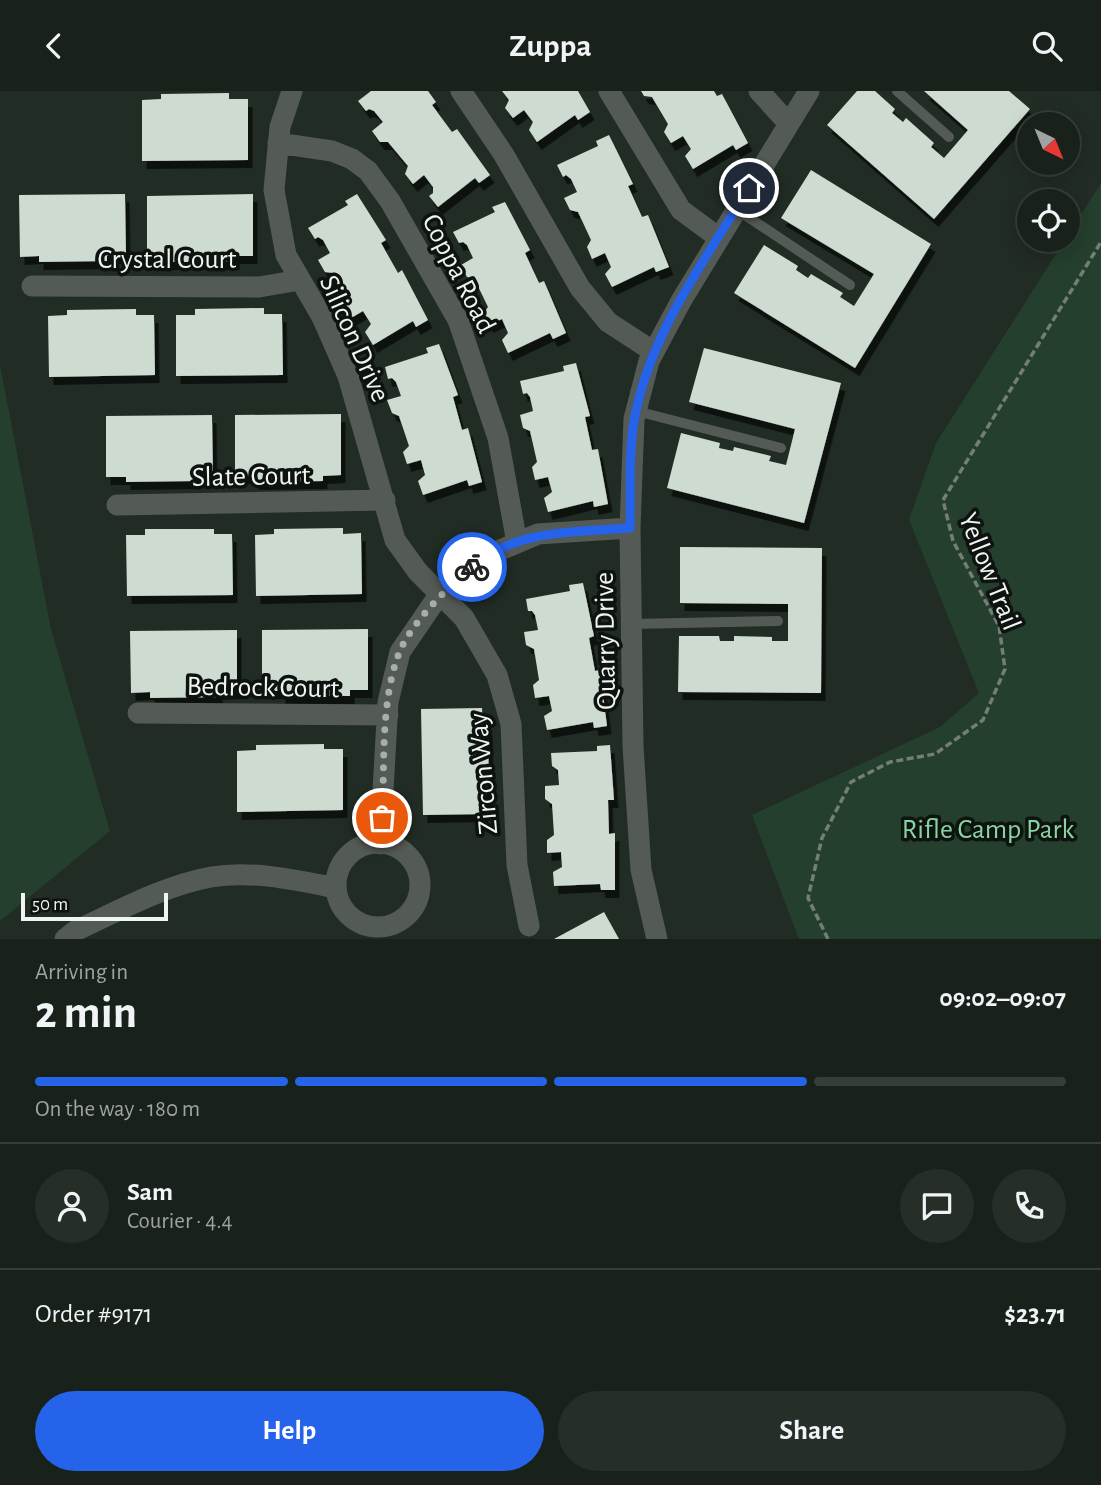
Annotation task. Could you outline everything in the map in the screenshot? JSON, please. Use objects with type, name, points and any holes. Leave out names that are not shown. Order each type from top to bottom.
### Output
[{"type":"street","name":"Silicon Drive","points":[[292,91],[280,127],[274,190],[286,255],[323,317],[348,376],[396,540],[439,596]]},
{"type":"street","points":[[461,91],[504,155],[580,288],[608,322],[654,352]]},
{"type":"street","points":[[608,91],[681,210],[719,238]]},
{"type":"street","points":[[759,91],[789,124]]},
{"type":"street","name":"Quarry Drive","points":[[657,939],[641,870],[633,746],[630,528],[636,411],[654,352],[736,209],[809,91]]},
{"type":"street","name":"Coppa Road","points":[[278,143],[332,152],[352,159],[368,171],[390,201],[458,320],[498,438],[517,543]]},
{"type":"street","name":"Crystal Court","points":[[32,286],[259,287],[300,279]]},
{"type":"street","name":"Slate Court","points":[[117,505],[386,501]]},
{"type":"street","points":[[380,844],[388,715],[400,652],[439,596],[484,557],[538,534],[630,528]]},
{"type":"street","name":"Zircon Way","points":[[439,596],[464,618],[498,675],[511,724],[517,865],[529,926]]},
{"type":"street","name":"Bedrock Court","points":[[138,713],[388,715]]},
{"type":"street","points":[[380,844],[402,851],[412,861],[420,888],[409,914],[398,923],[370,927],[346,914],[339,903],[336,888],[341,864],[350,853],[361,846],[380,844]]},
{"type":"street","points":[[65,939],[75,931],[146,897],[212,877],[282,878],[336,888]]},
{"type":"lane","points":[[897,91],[949,137]]},
{"type":"lane","points":[[736,209],[850,285]]},
{"type":"lane","points":[[636,411],[781,448]]},
{"type":"lane","points":[[632,624],[778,621]]},
{"type":"path","name":"Yellow Trail","points":[[828,939],[808,898],[822,838],[851,782],[890,762],[936,754],[983,720],[1004,669],[999,627],[953,541],[943,500],[1101,242]]},
{"type":"green space","name":"Rifle Camp Park","points":[[1101,183],[1101,939],[799,939],[752,815],[940,727],[979,693],[909,520],[936,443],[1057,252],[1080,252],[1080,216]]},
{"type":"green space","points":[[0,365],[51,629],[110,831],[0,921]]},
{"type":"building","points":[[371,91],[428,91],[436,102],[432,105],[452,132],[457,129],[490,175],[479,183],[475,178],[438,207],[429,196],[433,193],[433,187],[424,175],[413,184],[405,174],[408,166],[388,142],[380,142],[372,131],[383,122],[374,111],[366,111],[358,101]]},
{"type":"building","points":[[502,91],[578,91],[590,112],[578,120],[575,115],[537,142],[529,130],[533,122],[524,110],[513,118],[505,108],[509,100]]},
{"type":"building","points":[[641,91],[714,91],[717,96],[722,94],[748,143],[736,150],[733,145],[693,169],[685,156],[691,149],[683,136],[671,143],[664,132],[668,124],[652,97],[644,96]]},
{"type":"building","points":[[857,91],[875,91],[895,109],[892,113],[903,122],[906,118],[934,143],[931,147],[944,158],[968,130],[924,91],[1009,91],[1030,109],[1027,112],[1017,112],[1017,124],[934,219],[827,125]]},
{"type":"building","points":[[229,93],[229,99],[248,99],[248,160],[142,161],[142,100],[161,99],[161,94]]},
{"type":"building","points":[[609,135],[633,184],[628,186],[642,217],[648,215],[669,267],[656,272],[654,267],[612,287],[605,274],[611,267],[605,253],[592,259],[587,247],[591,240],[578,212],[570,210],[564,198],[577,192],[571,179],[566,175],[563,177],[557,165],[598,146],[596,141]]},
{"type":"building","points":[[811,170],[931,244],[855,368],[734,293],[764,245],[798,266],[796,270],[808,278],[811,274],[843,293],[840,297],[854,306],[874,274],[781,218]]},
{"type":"building","points":[[125,194],[126,256],[107,256],[107,261],[39,262],[39,256],[20,257],[19,195]]},
{"type":"building","points":[[253,194],[253,256],[235,256],[235,262],[166,262],[166,256],[147,257],[147,196]]},
{"type":"building","points":[[357,194],[386,240],[381,243],[398,273],[402,270],[428,320],[416,327],[413,321],[373,345],[365,332],[371,324],[363,311],[351,318],[345,307],[349,300],[333,273],[325,272],[318,260],[330,253],[323,240],[318,237],[315,239],[308,228],[348,205],[345,201]]},
{"type":"building","points":[[505,202],[530,250],[525,253],[539,283],[544,281],[566,333],[553,339],[550,333],[508,353],[502,340],[508,333],[502,319],[489,325],[483,314],[488,307],[474,278],[467,277],[461,265],[473,258],[467,245],[459,243],[453,232],[495,212],[492,207]]},
{"type":"building","points":[[264,308],[264,314],[282,314],[283,375],[176,376],[176,315],[195,315],[195,309]]},
{"type":"building","points":[[136,309],[136,315],[154,315],[155,375],[49,377],[48,316],[67,315],[67,310]]},
{"type":"building","points":[[439,344],[458,395],[453,397],[462,430],[468,428],[482,482],[469,486],[467,480],[423,495],[418,481],[425,475],[421,460],[407,464],[403,452],[409,446],[399,416],[392,413],[387,400],[401,396],[396,382],[392,378],[388,379],[385,367],[428,353],[426,348]]},
{"type":"building","points":[[704,348],[841,383],[804,523],[667,488],[681,433],[720,443],[719,448],[733,451],[734,447],[771,456],[769,461],[786,465],[795,429],[689,402]]},
{"type":"building","points":[[576,363],[590,416],[585,417],[592,450],[598,449],[608,504],[594,507],[593,501],[548,512],[544,498],[552,492],[548,477],[535,480],[532,467],[537,462],[530,431],[523,428],[520,415],[533,411],[530,397],[527,393],[523,394],[520,381],[564,371],[563,366]]},
{"type":"building","points":[[341,414],[341,475],[323,476],[323,481],[254,482],[254,476],[235,476],[235,415]]},
{"type":"building","points":[[212,415],[213,476],[194,476],[194,481],[126,482],[126,477],[106,477],[106,416]]},
{"type":"building","points":[[343,528],[343,534],[361,533],[362,594],[256,596],[255,535],[274,534],[274,529]]},
{"type":"building","points":[[145,529],[214,529],[214,534],[232,534],[233,595],[127,596],[126,535],[145,535]]},
{"type":"building","points":[[680,547],[822,548],[821,693],[678,692],[679,636],[719,636],[720,641],[734,641],[734,636],[772,637],[772,641],[788,641],[788,604],[680,603]]},
{"type":"building","points":[[583,583],[594,636],[589,638],[595,671],[600,670],[607,726],[594,728],[593,722],[547,730],[544,716],[552,711],[549,696],[535,698],[533,685],[539,680],[534,649],[526,645],[524,632],[538,630],[535,615],[528,611],[526,599],[570,591],[569,585]]},
{"type":"building","points":[[368,629],[368,690],[350,690],[350,696],[281,696],[281,691],[262,691],[262,630]]},
{"type":"building","points":[[237,630],[237,691],[218,692],[219,697],[150,698],[150,692],[131,693],[130,631]]},
{"type":"building","points":[[482,708],[483,727],[488,727],[489,795],[483,795],[484,814],[423,815],[421,709]]},
{"type":"building","points":[[324,744],[324,749],[343,749],[343,810],[237,812],[237,751],[256,750],[256,745]]},
{"type":"building","points":[[610,745],[614,800],[608,800],[609,834],[615,833],[615,890],[601,890],[600,884],[554,886],[553,872],[562,867],[561,852],[547,853],[547,840],[554,835],[552,804],[545,799],[545,786],[559,785],[558,770],[552,766],[551,753],[597,751],[597,746]]},
{"type":"building","points":[[604,912],[619,939],[554,939]]},
{"type":"way so far","points":[[382,818],[388,702],[400,652],[439,595],[472,567]]},
{"type":"route","points":[[472,567],[484,557],[538,534],[630,528],[634,419],[649,361],[681,301],[749,188]]}]
